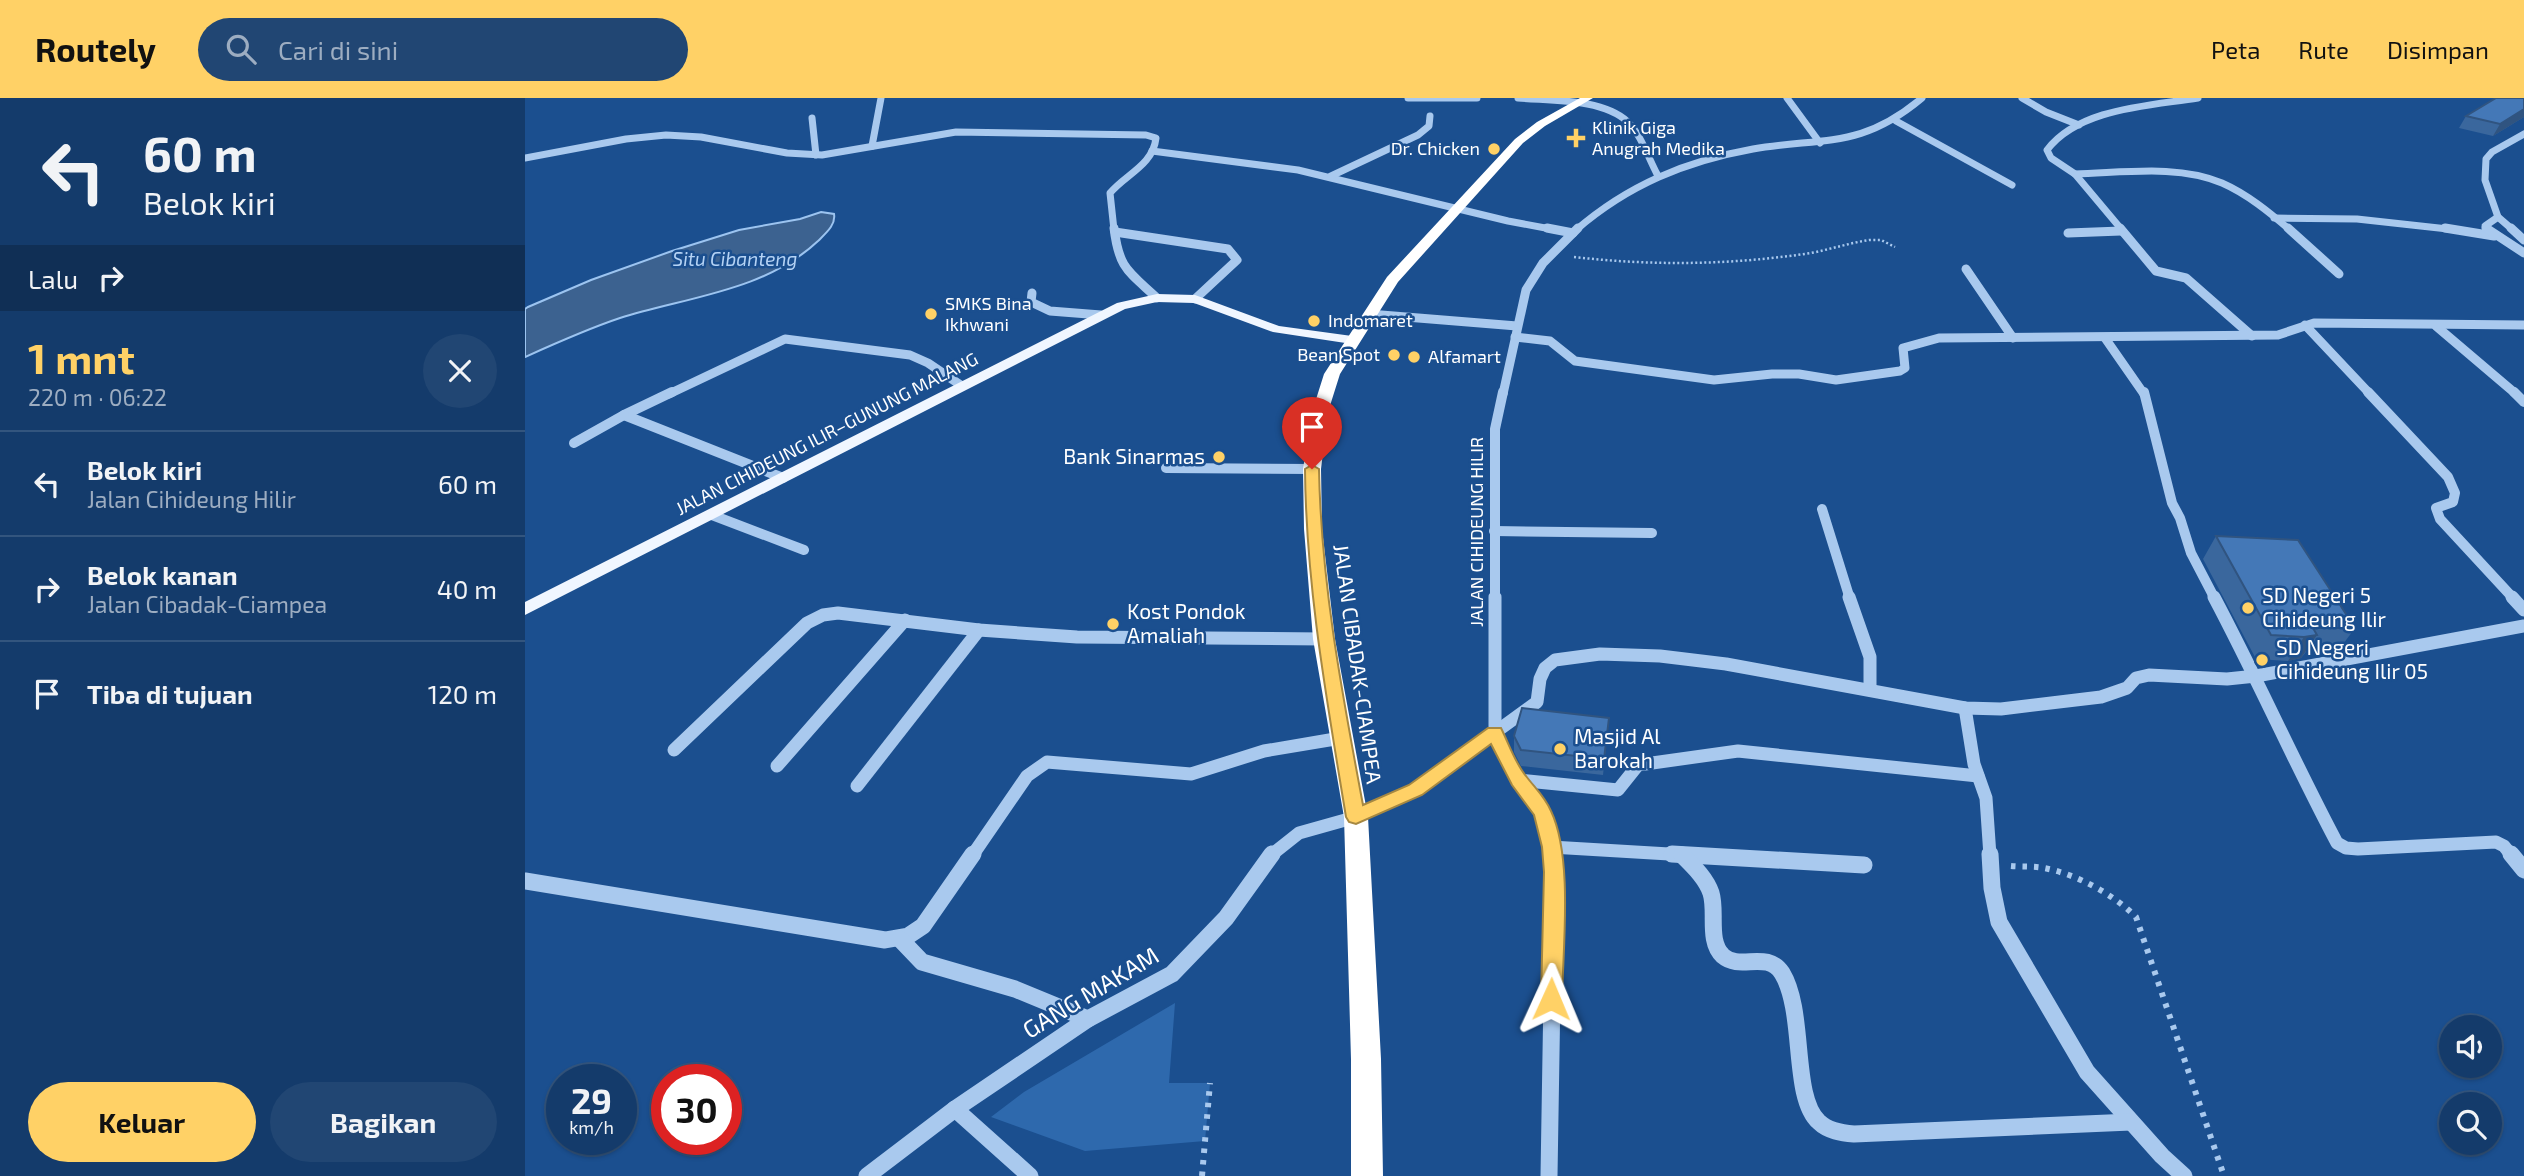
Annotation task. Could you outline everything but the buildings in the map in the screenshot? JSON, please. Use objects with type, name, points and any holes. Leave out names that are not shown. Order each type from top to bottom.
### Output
[{"type":"highway","name":"JALAN CIBADAK-CIAMPEA","points":[[1367,1176],[1366,1059],[1356,817],[1324,639],[1313,529],[1312,469],[1320,412],[1332,374],[1392,281],[1519,141],[1541,124],[1583,101]]},
{"type":"main road","name":"JALAN CIHIDEUNG ILIR–GUNUNG MALANG","points":[[525,609],[1101,315],[1130,303],[1157,298],[1195,299],[1277,329],[1352,340]]},
{"type":"street","points":[[872,146],[881,98]]},
{"type":"street","points":[[1408,98],[1477,98]]},
{"type":"street","points":[[1518,98],[1583,101],[1628,122],[1657,174]]},
{"type":"street","points":[[1787,98],[1820,144]]},
{"type":"street","name":"JALAN CIHIDEUNG HILIR","points":[[1495,733],[1495,429],[1531,276],[1573,233],[1634,186],[1657,174],[1683,165],[1758,148],[1820,144],[1870,134],[1896,121],[1922,98]]},
{"type":"street","points":[[2022,98],[2046,112],[2079,125]]},
{"type":"street","points":[[2198,98],[2116,113],[2079,125],[2055,139],[2047,150],[2051,158],[2075,174],[2156,271],[2186,278],[2252,336]]},
{"type":"street","points":[[1330,176],[1418,135],[1429,126],[1430,116]]},
{"type":"street","points":[[813,118],[816,155]]},
{"type":"street","points":[[1896,121],[2012,185]]},
{"type":"street","points":[[525,158],[667,135],[702,137],[786,154],[816,155],[955,132],[1129,134],[1156,138],[1157,143],[1142,166],[1117,184],[1110,193],[1117,254],[1123,267],[1157,298]]},
{"type":"street","points":[[2524,134],[2492,152],[2486,159],[2484,180],[2498,217],[2513,227],[2524,240]]},
{"type":"street","points":[[1152,151],[1272,165],[1330,176],[1459,209],[1573,233]]},
{"type":"street","points":[[2075,174],[2200,177],[2236,190],[2274,218],[2339,274]]},
{"type":"street","points":[[2498,217],[2485,226],[2494,236],[2524,253]]},
{"type":"street","points":[[2274,218],[2350,219],[2417,224],[2494,236]]},
{"type":"street","points":[[2068,233],[2121,230]]},
{"type":"street","points":[[1115,232],[1228,249],[1235,254],[1237,260],[1234,264],[1195,299]]},
{"type":"street","points":[[1966,269],[2013,338]]},
{"type":"street","points":[[1032,293],[1031,302],[1050,311],[1101,315]]},
{"type":"street","points":[[1369,314],[1516,332],[1553,342],[1560,346],[1564,356],[1575,361],[1714,380],[1772,374],[1799,374],[1836,380],[1900,371],[1905,368],[1903,348],[1934,338],[2252,336],[2278,335],[2305,325],[2344,323],[2437,326],[2524,324]]},
{"type":"street","points":[[2305,325],[2448,477],[2455,492],[2453,502],[2436,508],[2439,519],[2524,610]]},
{"type":"street","points":[[2437,326],[2524,402]]},
{"type":"street","points":[[2105,338],[2144,392],[2170,495],[2181,518],[2191,553],[2256,676],[2295,764],[2337,843],[2346,848],[2358,849],[2495,842],[2504,846],[2524,870]]},
{"type":"street","points":[[574,443],[624,415],[785,339],[911,355],[962,386]]},
{"type":"street","points":[[624,415],[693,440],[783,478]]},
{"type":"street","points":[[1166,468],[1312,469]]},
{"type":"street","points":[[1822,509],[1842,578],[1867,644],[1870,657],[1870,690]]},
{"type":"street","points":[[712,515],[804,550]]},
{"type":"street","points":[[1494,531],[1652,533]]},
{"type":"street","points":[[674,750],[807,622],[823,615],[838,613],[979,630],[1088,638],[1324,639]]},
{"type":"street","points":[[777,766],[905,620]]},
{"type":"street","points":[[1356,817],[1416,790],[1538,702],[1545,668],[1555,660],[1566,657],[1600,653],[1660,656],[1726,664],[1965,708],[2001,709],[2101,697],[2127,688],[2136,678],[2160,674],[2199,679],[2256,676],[2524,626]]},
{"type":"street","points":[[857,786],[979,630]]},
{"type":"street","points":[[1965,708],[1978,776],[1986,798],[1992,888],[1999,922],[2088,1072],[2162,1156],[2185,1176]]},
{"type":"street","points":[[1495,733],[1518,780],[1532,795],[1543,814],[1551,847],[1554,872],[1549,1176]]},
{"type":"street","points":[[525,881],[878,940],[900,939],[913,935],[923,926],[1027,776],[1047,762],[1191,774],[1264,751],[1341,738]]},
{"type":"street","points":[[1518,780],[1618,790],[1638,765],[1738,751],[1978,776]]},
{"type":"street","name":"GANG MAKAM","points":[[867,1176],[1088,1019],[1173,974],[1226,918],[1267,858],[1286,842],[1299,833],[1356,817]]},
{"type":"street","points":[[1551,847],[1864,865]]},
{"type":"street","points":[[1682,855],[1711,892],[1718,950],[1726,958],[1738,962],[1771,962],[1781,970],[1794,1011],[1805,1098],[1808,1109],[1821,1128],[1854,1134],[2131,1122]]},
{"type":"street","points":[[900,939],[922,962],[1015,989],[1088,1019]]},
{"type":"street","points":[[957,1111],[1030,1176]]},
{"type":"path","points":[[1552,254],[1627,264],[1689,267],[1737,264],[1800,255],[1873,239],[1895,247]]},
{"type":"path","points":[[1992,865],[2046,868],[2130,909],[2136,917],[2224,1176]]},
{"type":"path","points":[[1202,1176],[1210,1083]]},
{"type":"shaded area","points":[[1175,1003],[1169,1083],[1210,1083],[1205,1141],[1085,1151],[991,1117],[1024,1092]]},
{"type":"water","name":"Situ Cibanteng","points":[[821,212],[834,214],[830,229],[797,258],[774,271],[724,290],[620,318],[525,357],[525,309],[528,307],[591,280],[672,251],[739,230],[800,219]]},
{"type":"place","name":"Klinik Giga Anugrah Medika","points":[[1576,138]]},
{"type":"place","name":"Dr. Chicken","points":[[1494,149]]},
{"type":"place","name":"SMKS Bina Ikhwani","points":[[931,314]]},
{"type":"place","name":"Indomaret","points":[[1314,321]]},
{"type":"place","name":"Bean Spot","points":[[1394,355]]},
{"type":"place","name":"Alfamart","points":[[1414,357]]},
{"type":"place","name":"Bank Sinarmas","points":[[1219,457]]},
{"type":"place","name":"SD Negeri 5 Cihideung Ilir","points":[[2248,608]]},
{"type":"place","name":"Kost Pondok Amaliah","points":[[1113,624]]},
{"type":"place","name":"SD Negeri Cihideung Ilir 05","points":[[2262,660]]},
{"type":"place","name":"Masjid Al Barokah","points":[[1560,749]]},
{"type":"route","points":[[1312,469],[1313,529],[1324,639],[1356,817],[1416,790],[1495,733],[1518,780],[1532,795],[1543,814],[1551,847],[1554,872],[1551,999]]}]
